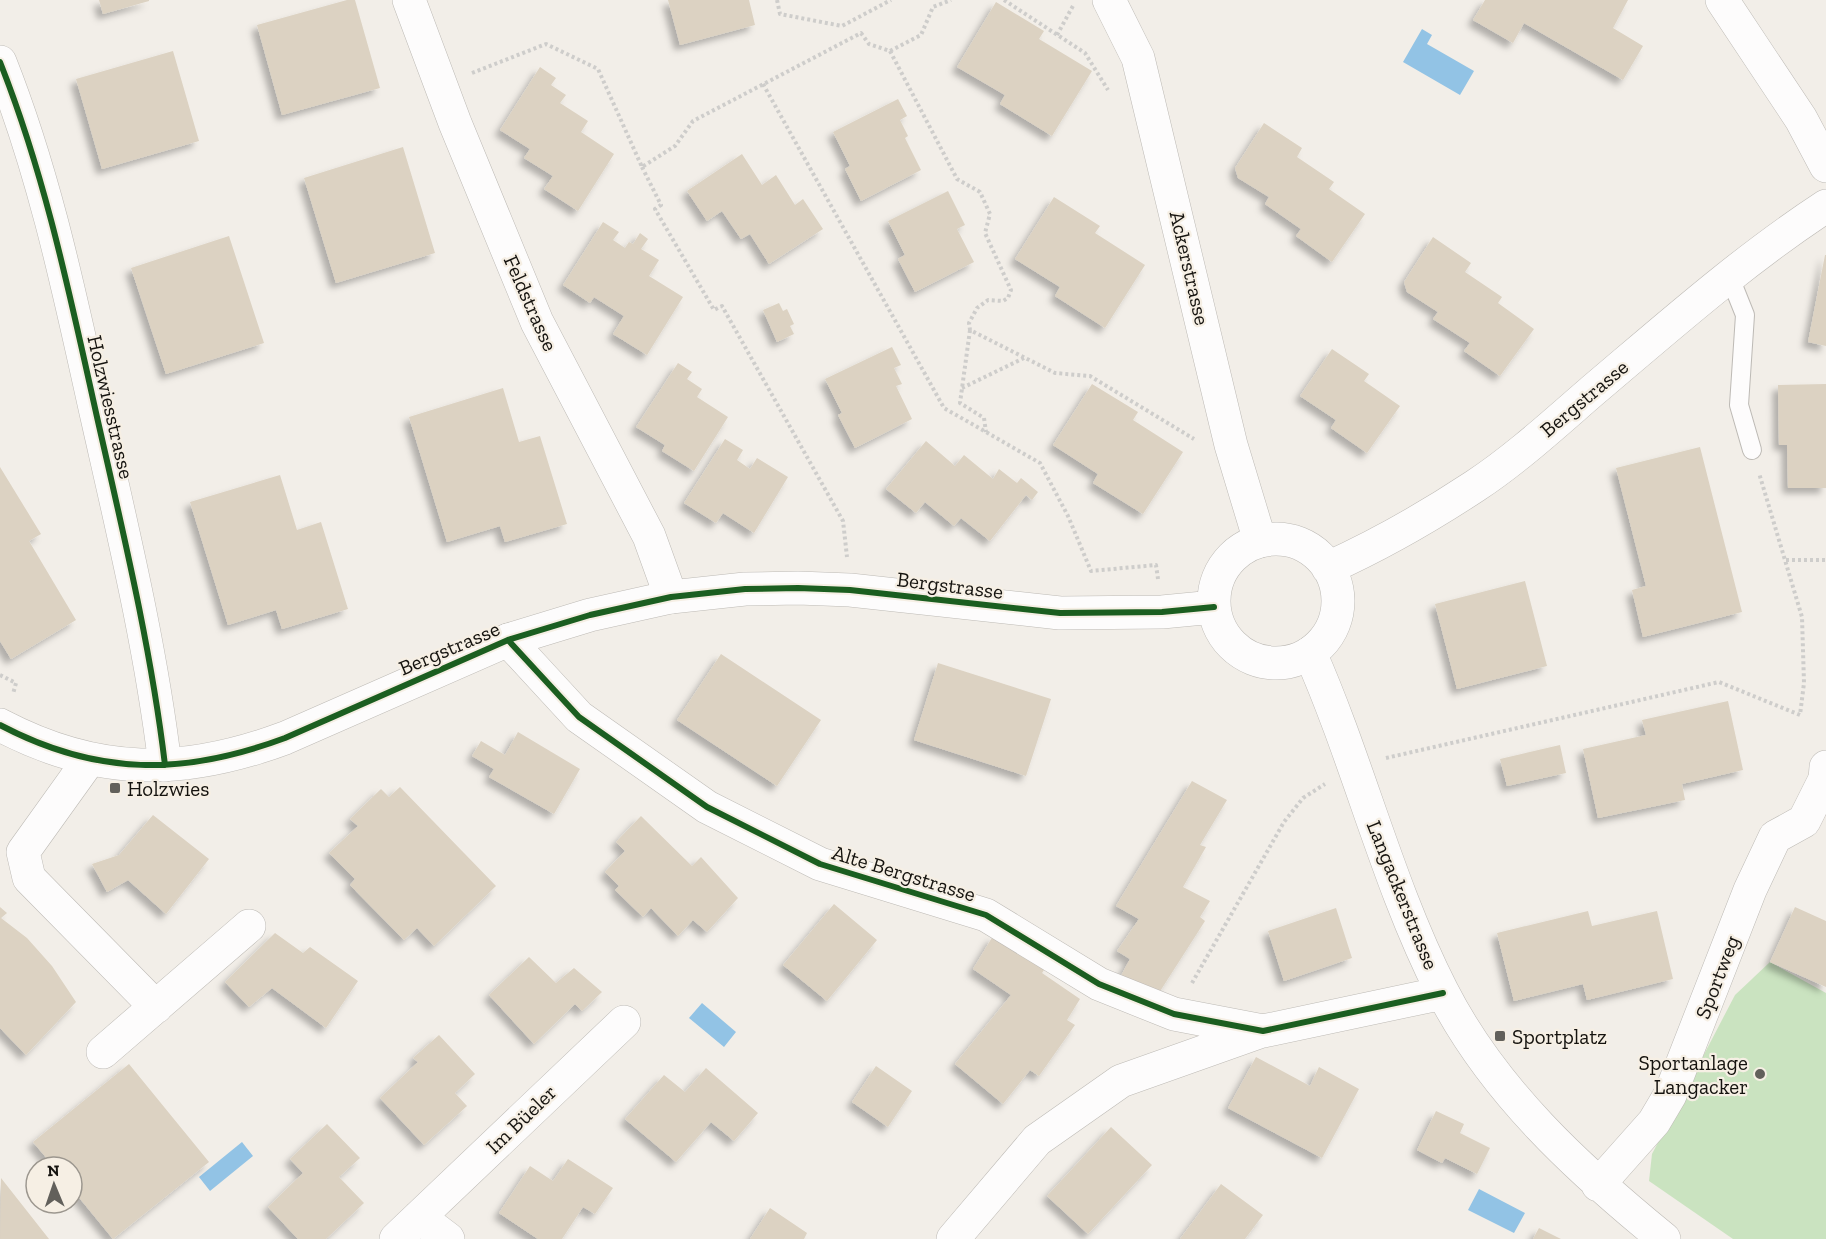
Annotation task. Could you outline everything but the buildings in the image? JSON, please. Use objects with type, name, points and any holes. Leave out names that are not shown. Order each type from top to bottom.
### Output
[{"type":"street","name":"Feldstrasse","points":[[409,0],[537,322],[649,536],[671,597]]},
{"type":"street","name":"Ackerstrasse","points":[[1109,0],[1138,58],[1155,119],[1231,445],[1260,541]]},
{"type":"street","points":[[1722,0],[1802,118],[1826,166]]},
{"type":"street","name":"Holzwiesstrasse","points":[[0,62],[28,135],[49,206],[126,549],[158,705],[165,765]]},
{"type":"street","name":"Bergstrasse","points":[[1328,568],[1377,544],[1476,486],[1550,428],[1729,275],[1771,242],[1826,206]]},
{"type":"street","points":[[1279,539],[1298,543],[1315,553],[1328,568],[1336,585],[1336,614],[1324,640],[1310,653],[1290,662],[1269,663],[1249,657],[1231,645],[1220,627],[1214,607],[1215,590],[1220,573],[1230,559],[1244,548],[1260,541],[1279,539]]},
{"type":"street","name":"Bergstrasse","points":[[0,725],[31,741],[89,760],[165,765],[205,761],[257,748],[508,640],[590,615],[671,597],[745,589],[850,590],[1060,613],[1162,612],[1214,607]]},
{"type":"street","name":"Alte Bergstrasse","points":[[508,640],[579,717],[707,807],[820,864],[986,915],[1099,984],[1174,1014],[1263,1030],[1443,993]]},
{"type":"street","name":"Langackerstrasse","points":[[1310,653],[1332,702],[1415,934],[1443,993],[1480,1051],[1523,1109],[1598,1185],[1664,1239]]},
{"type":"street","points":[[89,760],[24,852],[29,879],[156,1007]]},
{"type":"street","name":"Sportweg","points":[[1598,1185],[1654,1122],[1670,1095],[1750,890],[1775,837],[1804,821],[1825,779],[1826,767]]},
{"type":"street","points":[[103,1052],[249,927]]},
{"type":"street","name":"Im Büeler","points":[[407,1228],[624,1022]]},
{"type":"street","points":[[953,1239],[1037,1140],[1121,1081],[1263,1030]]},
{"type":"street","name":"Im Büeler","points":[[407,1228],[448,1239]]},
{"type":"lane","points":[[1729,275],[1744,315],[1739,405],[1752,450]]},
{"type":"path","points":[[777,0],[780,14],[842,26],[891,0]]},
{"type":"path","points":[[890,51],[921,35],[933,7],[951,0]]},
{"type":"path","points":[[1004,0],[1085,53],[1126,117],[1155,119]]},
{"type":"path","points":[[1057,35],[1077,0]]},
{"type":"path","points":[[642,167],[675,146],[693,121],[861,33],[869,44],[890,51],[957,178],[980,192],[990,214],[985,233],[1011,290],[1008,298],[1003,301],[988,300],[977,308],[969,323],[960,403],[984,418],[987,432]]},
{"type":"path","points":[[441,85],[546,44],[598,69],[661,205],[655,209],[714,310],[722,306],[843,521],[850,590]]},
{"type":"path","points":[[763,84],[944,408],[1040,463],[1068,516],[1091,571],[1156,565],[1162,612]]},
{"type":"path","points":[[970,330],[1056,373],[1090,376],[1210,448],[1231,445]]},
{"type":"path","points":[[962,388],[1024,357]]},
{"type":"path","points":[[1174,1014],[1284,822],[1303,798],[1353,765],[1719,682],[1800,715],[1804,683],[1802,617],[1752,450]]},
{"type":"path","points":[[1786,560],[1826,560]]},
{"type":"green space","name":"Sportanlage Langacker","points":[[1770,962],[1826,993],[1826,1239],[1733,1239],[1649,1181],[1652,1154],[1735,995]]},
{"type":"water","points":[[1422,29],[1432,35],[1427,44],[1474,71],[1460,95],[1403,62]]},
{"type":"water","points":[[702,1003],[736,1032],[724,1047],[689,1018]]},
{"type":"water","points":[[242,1142],[253,1156],[210,1191],[199,1177]]},
{"type":"water","points":[[1479,1189],[1525,1213],[1514,1233],[1468,1210]]},
{"type":"cycle path","points":[[0,62],[31,149],[67,282],[136,590],[165,765]]},
{"type":"cycle path","points":[[0,725],[36,742],[71,754],[106,762],[141,765],[176,764],[211,759],[285,738],[508,640],[590,615],[671,597],[745,589],[850,590],[1060,613],[1162,612],[1214,607]]},
{"type":"cycle path","points":[[508,640],[579,717],[707,807],[820,864],[986,915],[1099,984],[1174,1014],[1263,1031],[1443,993]]},
{"type":"place","name":"Holzwies","points":[[115,788]]},
{"type":"place","name":"Sportplatz","points":[[1500,1036]]},
{"type":"place","name":"Sportanlage Langacker","points":[[1760,1074]]}]
